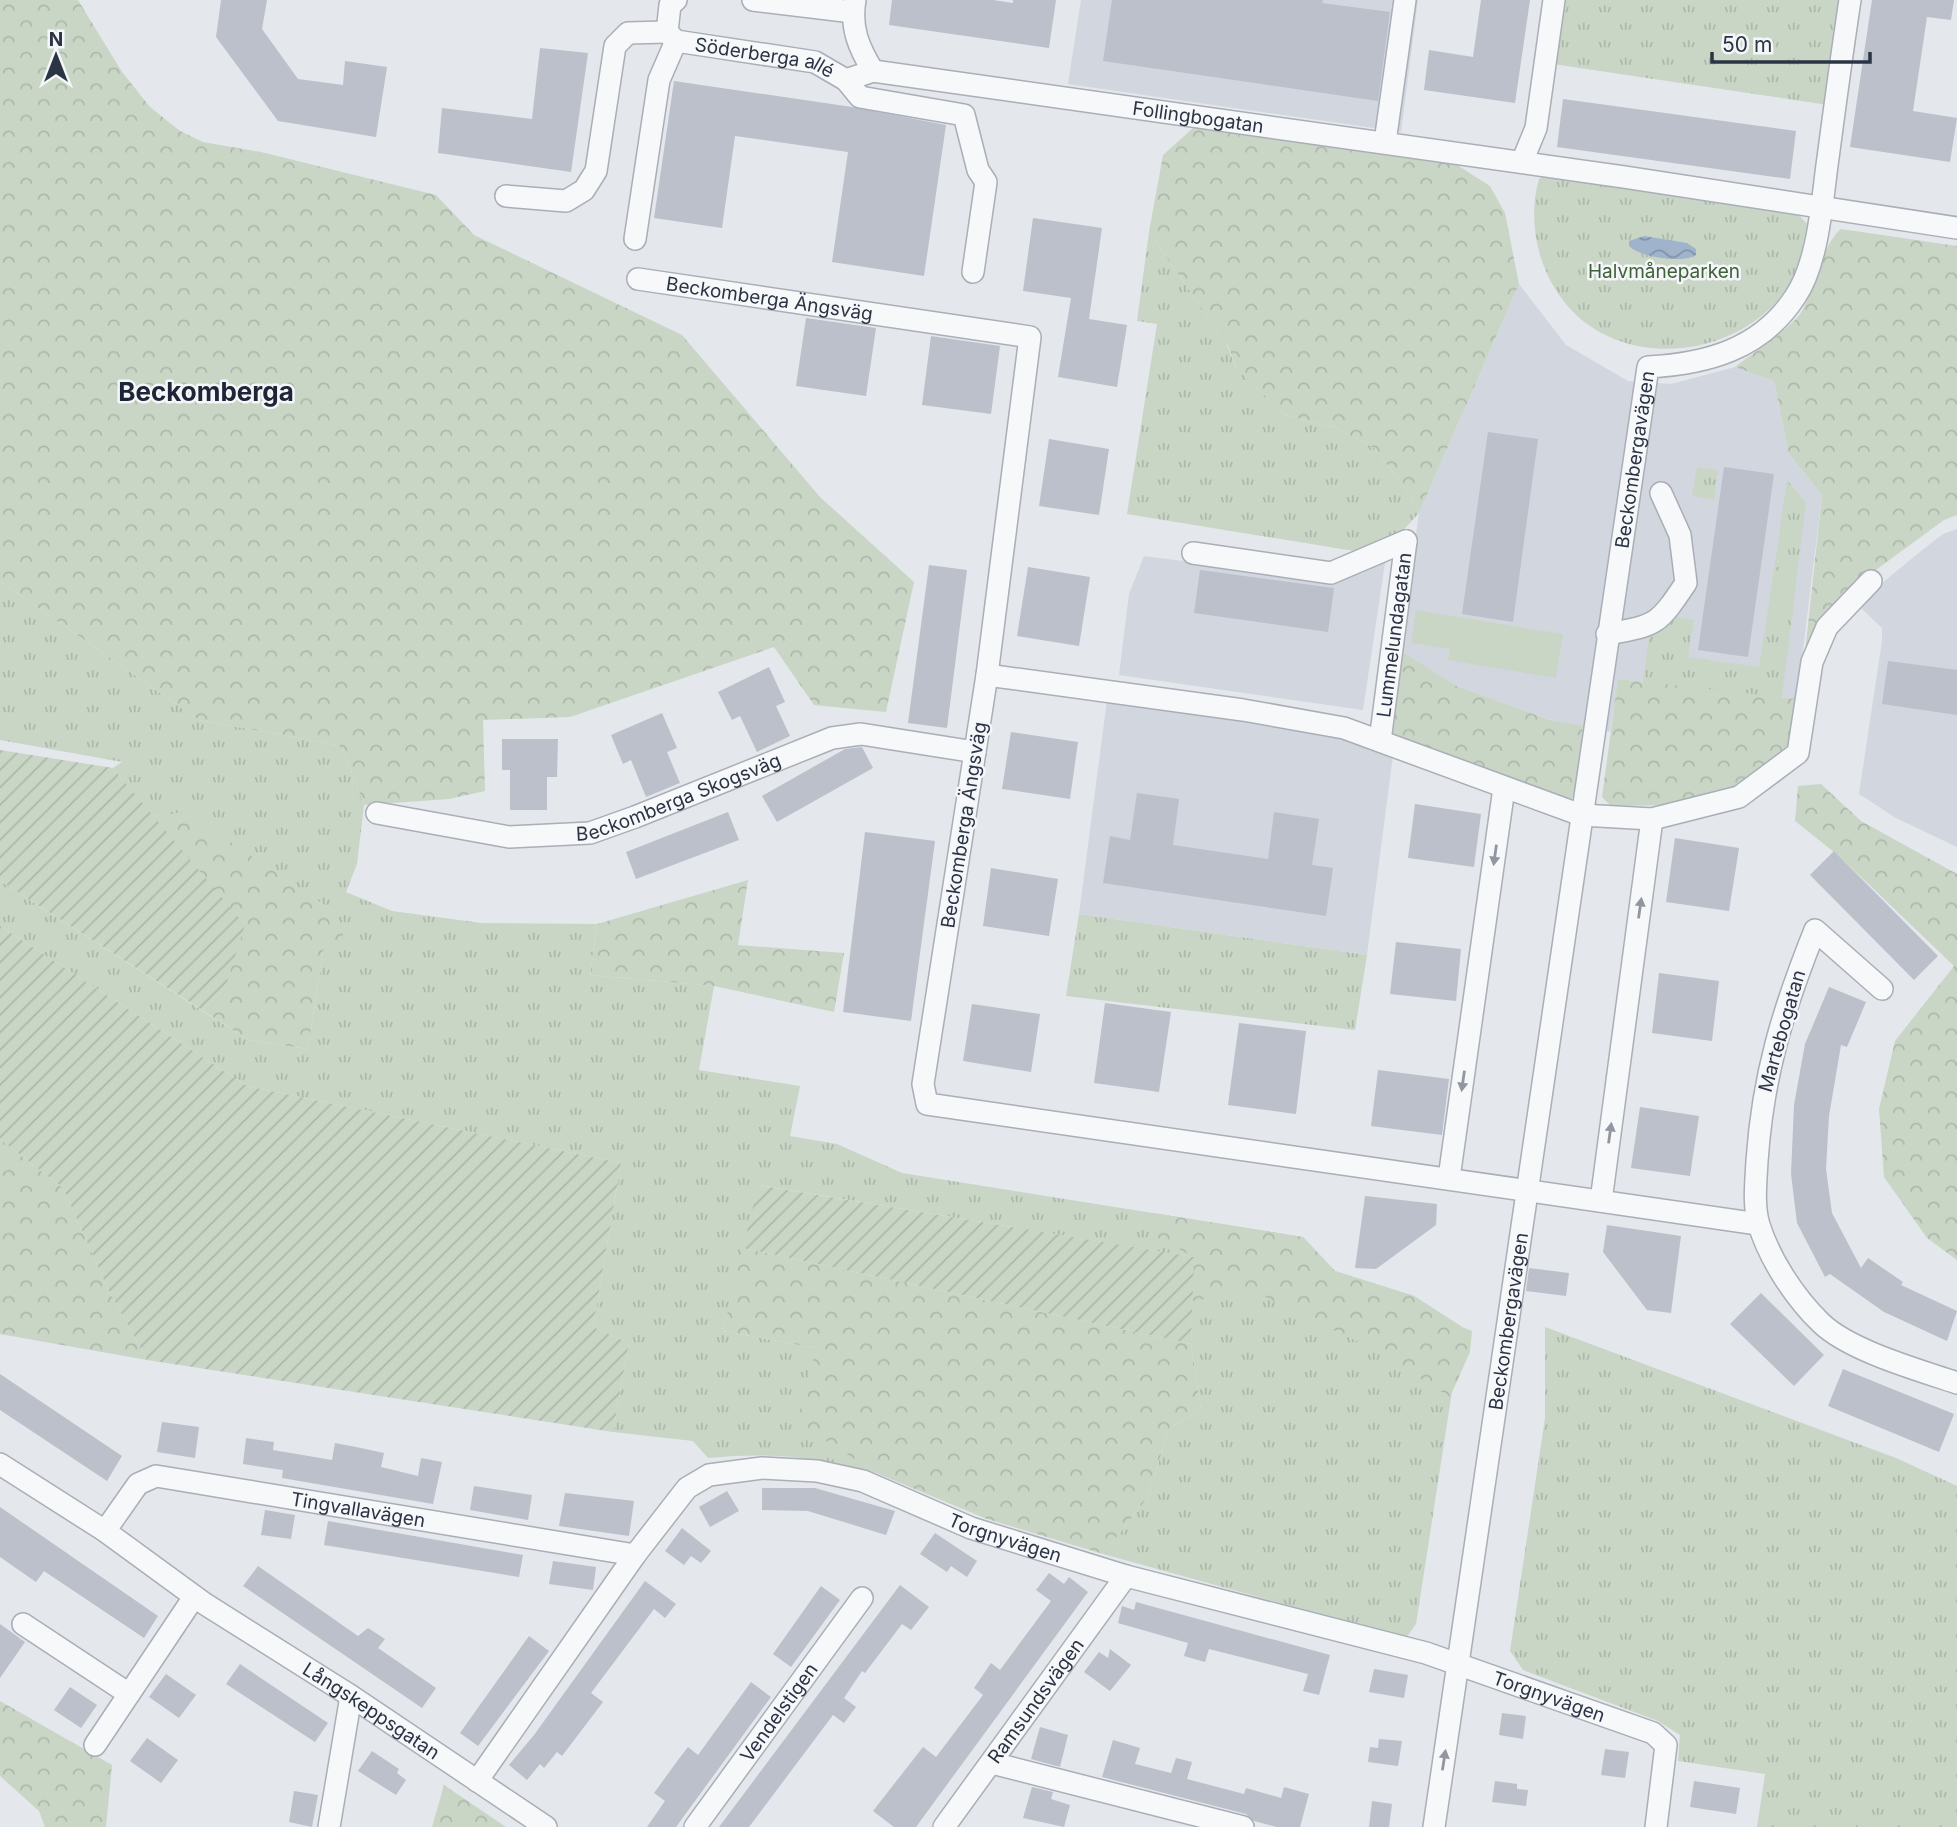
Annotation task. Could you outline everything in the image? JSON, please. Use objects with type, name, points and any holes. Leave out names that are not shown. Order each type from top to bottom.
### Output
[{"type":"street","name":"Söderberga allé","points":[[676,0],[670,5],[672,37],[815,62],[846,80],[873,71]]},
{"type":"street","points":[[754,0],[854,6],[857,45],[873,71]]},
{"type":"street","points":[[1385,142],[1405,0]]},
{"type":"street","points":[[1522,162],[1536,128],[1554,0]]},
{"type":"street","points":[[1821,206],[1850,0]]},
{"type":"street","points":[[506,196],[566,201],[584,190],[596,171],[615,46],[628,33],[672,37],[659,80],[635,239]]},
{"type":"street","name":"Follingbogatan","points":[[873,71],[1385,142],[1957,228]]},
{"type":"street","points":[[846,80],[860,97],[964,115],[978,170],[986,183],[973,272]]},
{"type":"street","name":"Beckombergavägen","points":[[1434,1827],[1648,367],[1688,365],[1723,356],[1766,329],[1796,296],[1811,258],[1821,206]]},
{"type":"street","name":"Beckomberga Ängsväg","points":[[638,279],[1030,337],[987,674],[923,1084],[928,1104],[1528,1189]]},
{"type":"street","points":[[1607,634],[1650,626],[1667,611],[1686,583],[1680,536],[1661,493]]},
{"type":"street","name":"Lummelundagatan","points":[[1192,553],[1331,573],[1406,541],[1380,741]]},
{"type":"street","points":[[1581,815],[1652,819],[1739,797],[1798,753],[1812,662],[1827,627],[1871,581]]},
{"type":"street","name":"Lummelundagatan","points":[[987,674],[1243,710],[1344,728],[1581,815]]},
{"type":"street","name":"Beckomberga Skogsväg","points":[[377,813],[509,838],[590,832],[635,817],[832,737],[861,734],[975,752]]},
{"type":"street","points":[[1449,1178],[1504,788]]},
{"type":"street","points":[[1601,1201],[1652,819]]},
{"type":"street","name":"Martebogatan","points":[[1882,989],[1815,930],[1789,996],[1761,1104],[1756,1184],[1758,1224],[1784,1277],[1822,1325],[1880,1357],[1957,1383]]},
{"type":"street","points":[[1528,1189],[1758,1224]]},
{"type":"street","name":"Långskeppsgatan","points":[[0,1464],[105,1531],[194,1597],[351,1696],[546,1827]]},
{"type":"street","name":"Torgnyvägen","points":[[477,1781],[635,1555],[687,1488],[709,1475],[762,1468],[817,1471],[863,1481],[971,1528],[1125,1576],[1459,1663],[1653,1733],[1666,1745],[1656,1827]]},
{"type":"street","name":"Tingvallavägen","points":[[105,1531],[138,1484],[156,1476],[635,1555]]},
{"type":"street","name":"Ramsundsvägen","points":[[944,1827],[1125,1576]]},
{"type":"street","points":[[95,1745],[194,1597]]},
{"type":"street","name":"Vendelstigen","points":[[695,1827],[862,1598]]},
{"type":"street","points":[[23,1625],[129,1694]]},
{"type":"street","points":[[329,1827],[351,1696]]},
{"type":"street","points":[[992,1763],[1243,1827]]},
{"type":"shaded area","points":[[1081,0],[1418,0],[1401,132],[1068,84]]},
{"type":"shaded area","points":[[1519,284],[1566,345],[1628,381],[1671,384],[1735,367],[1774,381],[1789,454],[1822,495],[1797,699],[1619,679],[1610,732],[1551,720],[1455,686],[1400,650],[1419,513]]},
{"type":"shaded area","points":[[1957,529],[1957,847],[1896,818],[1859,794],[1882,628],[1859,606],[1864,598],[1921,551],[1943,534]]},
{"type":"shaded area","points":[[1144,556],[1338,581],[1386,556],[1363,710],[1119,675],[1129,594]]},
{"type":"shaded area","points":[[1107,700],[1343,736],[1393,755],[1367,955],[1079,914]]},
{"type":"green space","points":[[0,0],[78,0],[122,72],[150,107],[180,131],[203,142],[261,152],[436,195],[474,235],[682,335],[820,497],[914,582],[886,712],[814,705],[774,647],[570,717],[483,720],[485,791],[449,799],[364,805],[342,746],[199,720],[0,581]]},
{"type":"green space","points":[[1556,0],[1841,0],[1828,105],[1546,63]]},
{"type":"green space","points":[[1193,128],[1457,165],[1490,186],[1505,213],[1519,284],[1419,513],[1404,486],[1374,448],[1334,427],[1285,415],[1237,369],[1228,346],[1149,232],[1163,155]]},
{"type":"green space","name":"Halvmåneparken","points":[[1546,174],[1798,214],[1807,224],[1796,271],[1772,307],[1750,324],[1725,337],[1698,346],[1670,349],[1642,347],[1615,339],[1590,326],[1574,313],[1550,279],[1542,260],[1534,219],[1539,179]]},
{"type":"green space","points":[[1841,229],[1957,246],[1957,515],[1944,520],[1869,575],[1804,662],[1822,495],[1789,454],[1774,381],[1735,367],[1781,332],[1802,311],[1829,244]]},
{"type":"green space","points":[[1149,232],[1226,343],[1237,369],[1285,415],[1334,427],[1374,448],[1404,486],[1419,513],[1396,538],[1354,551],[1127,514],[1157,324],[1137,321]]},
{"type":"green space","points":[[1697,467],[1718,470],[1714,500],[1692,496]]},
{"type":"green space","points":[[1787,480],[1806,503],[1797,575],[1774,570]]},
{"type":"green space","points":[[1774,570],[1797,575],[1792,620],[1767,616]]},
{"type":"green space","points":[[0,581],[199,720],[342,746],[364,805],[357,864],[346,892],[392,911],[481,923],[597,924],[590,975],[714,986],[699,1070],[800,1086],[790,1136],[837,1144],[902,1173],[1303,1237],[1335,1271],[1414,1296],[1462,1327],[1416,1624],[1406,1638],[1103,1554],[1148,1497],[1169,1428],[1201,1410],[1191,1344],[1193,1257],[759,1185],[723,1331],[816,1348],[842,1450],[876,1473],[793,1457],[708,1458],[693,1441],[613,1432],[629,1343],[593,1327],[621,1163],[247,1086],[0,926],[0,881],[248,1040],[308,1049],[323,950],[336,913],[186,813],[152,816],[113,768],[122,762],[0,740]]},
{"type":"green space","points":[[1416,610],[1563,634],[1556,678],[1448,660],[1450,649],[1411,643]]},
{"type":"green space","points":[[1767,616],[1792,620],[1778,725],[1640,705],[1649,637],[1677,617],[1694,620],[1688,657],[1759,667]]},
{"type":"green space","points":[[1400,650],[1456,686],[1550,720],[1583,726],[1574,797],[1562,801],[1389,734]]},
{"type":"green space","points":[[1618,679],[1797,699],[1789,749],[1736,786],[1671,805],[1611,806],[1602,797]]},
{"type":"green space","points":[[0,750],[113,768],[245,925],[225,988],[202,1010],[0,881]]},
{"type":"green space","points":[[1821,784],[1861,821],[1957,874],[1957,1260],[1927,1238],[1884,1177],[1879,1109],[1895,1041],[1954,966],[1839,856],[1795,821],[1798,786]]},
{"type":"green space","points":[[186,812],[336,913],[344,939],[323,950],[308,1049],[248,1040],[202,1010],[225,988],[152,816]]},
{"type":"green space","points":[[748,880],[738,945],[844,953],[834,1012],[714,986],[590,975],[597,924]]},
{"type":"green space","points":[[1079,914],[1367,955],[1355,1030],[1066,996]]},
{"type":"green space","points":[[0,926],[247,1086],[621,1163],[593,1327],[629,1343],[613,1432],[147,1360],[107,1287],[63,1188],[0,1139]]},
{"type":"green space","points":[[0,1139],[63,1188],[107,1287],[147,1360],[0,1334]]},
{"type":"green space","points":[[758,1185],[1194,1257],[1191,1344],[743,1248]]},
{"type":"green space","points":[[1153,1213],[1303,1237],[1335,1271],[1414,1296],[1472,1331],[1470,1352],[1450,1397],[1377,1351],[1253,1291],[1192,1301],[1194,1257],[1152,1235]]},
{"type":"green space","points":[[743,1248],[1191,1344],[1201,1410],[1169,1428],[1148,1497],[1103,1554],[987,1519],[876,1473],[797,1422],[816,1348],[723,1331]]},
{"type":"green space","points":[[1545,1327],[1896,1458],[1957,1486],[1957,1827],[1757,1827],[1765,1774],[1678,1761],[1680,1735],[1658,1721],[1523,1670],[1510,1651],[1545,1418]]},
{"type":"green space","points":[[0,1701],[112,1765],[106,1827],[45,1827],[39,1811],[0,1776]]},
{"type":"green space","points":[[444,1785],[506,1827],[432,1827]]},
{"type":"water","points":[[1644,236],[1687,243],[1696,249],[1696,255],[1681,259],[1661,258],[1629,246],[1629,241]]},
{"type":"building","points":[[221,0],[267,0],[262,29],[298,79],[343,85],[345,61],[387,67],[376,137],[278,121],[216,37]]},
{"type":"building","points":[[892,0],[993,0],[1013,3],[1013,0],[1056,0],[1049,48],[889,25]]},
{"type":"building","points":[[1112,0],[1323,0],[1322,3],[1390,12],[1378,101],[1103,61]]},
{"type":"building","points":[[1481,0],[1530,0],[1515,103],[1424,90],[1429,50],[1473,57]]},
{"type":"building","points":[[1872,0],[1954,0],[1951,20],[1927,17],[1913,111],[1957,118],[1950,162],[1850,147]]},
{"type":"building","points":[[540,48],[588,53],[571,172],[438,153],[442,108],[532,119]]},
{"type":"building","points":[[674,81],[852,107],[946,125],[924,276],[832,262],[848,152],[735,136],[722,228],[654,218]]},
{"type":"building","points":[[1563,99],[1796,131],[1790,179],[1557,147]]},
{"type":"building","points":[[1033,218],[1102,228],[1089,319],[1127,325],[1117,387],[1058,377],[1071,298],[1023,291]]},
{"type":"building","points":[[806,318],[876,328],[866,396],[796,386]]},
{"type":"building","points":[[931,336],[1000,346],[991,414],[922,405]]},
{"type":"building","points":[[1488,432],[1538,439],[1513,622],[1462,614]]},
{"type":"building","points":[[1049,439],[1109,449],[1099,515],[1039,506]]},
{"type":"building","points":[[1724,467],[1774,474],[1748,657],[1698,650]]},
{"type":"building","points":[[929,565],[967,570],[947,728],[908,723]]},
{"type":"building","points":[[1028,567],[1090,577],[1079,646],[1017,636]]},
{"type":"building","points":[[1200,570],[1334,588],[1328,632],[1194,613]]},
{"type":"building","points":[[1888,661],[1957,670],[1957,715],[1882,704]]},
{"type":"building","points":[[769,667],[785,702],[776,706],[790,736],[757,752],[740,716],[732,720],[718,692]]},
{"type":"building","points":[[662,713],[677,748],[667,752],[680,783],[646,797],[631,760],[623,764],[611,735]]},
{"type":"building","points":[[1011,732],[1078,742],[1070,799],[1002,789]]},
{"type":"building","points":[[502,739],[558,739],[557,777],[547,777],[547,810],[510,810],[510,770],[502,770]]},
{"type":"building","points":[[862,747],[873,768],[777,822],[762,796],[845,749]]},
{"type":"building","points":[[1137,793],[1179,799],[1173,845],[1268,859],[1274,812],[1319,819],[1312,865],[1333,868],[1326,916],[1103,883],[1110,836],[1130,840]]},
{"type":"building","points":[[1415,804],[1481,814],[1474,867],[1408,858]]},
{"type":"building","points":[[728,812],[739,840],[636,879],[626,852]]},
{"type":"building","points":[[865,832],[935,841],[911,1021],[843,1012]]},
{"type":"building","points":[[1675,838],[1739,848],[1729,911],[1666,902]]},
{"type":"building","points":[[1834,851],[1938,956],[1914,980],[1810,875]]},
{"type":"building","points":[[991,868],[1058,879],[1049,936],[983,926]]},
{"type":"building","points":[[1396,942],[1461,949],[1456,1001],[1390,994]]},
{"type":"building","points":[[1659,973],[1719,981],[1712,1041],[1652,1033]]},
{"type":"building","points":[[1829,987],[1866,1002],[1847,1047],[1841,1045],[1829,1116],[1826,1169],[1832,1213],[1861,1268],[1868,1258],[1903,1282],[1901,1285],[1957,1311],[1947,1341],[1884,1312],[1830,1274],[1825,1277],[1797,1223],[1791,1174],[1794,1105],[1805,1044]]},
{"type":"building","points":[[1105,1003],[1171,1012],[1159,1092],[1094,1083]]},
{"type":"building","points":[[972,1004],[1040,1014],[1031,1072],[963,1061]]},
{"type":"building","points":[[1239,1023],[1306,1031],[1296,1114],[1228,1105]]},
{"type":"building","points":[[1378,1070],[1449,1079],[1442,1135],[1371,1126]]},
{"type":"building","points":[[1640,1107],[1699,1116],[1690,1176],[1631,1168]]},
{"type":"building","points":[[1365,1196],[1437,1204],[1436,1225],[1376,1269],[1355,1268]]},
{"type":"building","points":[[1607,1225],[1681,1236],[1671,1313],[1647,1310],[1603,1252]]},
{"type":"building","points":[[1529,1268],[1569,1273],[1566,1296],[1526,1291]]},
{"type":"building","points":[[1761,1293],[1824,1355],[1794,1386],[1730,1324]]},
{"type":"building","points":[[1843,1369],[1954,1414],[1939,1452],[1828,1406]]},
{"type":"building","points":[[0,1374],[122,1456],[107,1481],[0,1410]]},
{"type":"building","points":[[162,1422],[199,1427],[195,1458],[157,1452]]},
{"type":"building","points":[[246,1438],[274,1442],[273,1450],[332,1460],[335,1443],[384,1453],[381,1467],[418,1476],[421,1458],[442,1462],[433,1504],[282,1478],[283,1470],[243,1464]]},
{"type":"building","points":[[474,1486],[532,1495],[528,1520],[470,1510]]},
{"type":"building","points":[[762,1488],[815,1488],[895,1511],[886,1535],[808,1511],[762,1510]]},
{"type":"building","points":[[727,1491],[739,1511],[710,1527],[699,1507]]},
{"type":"building","points":[[565,1493],[634,1501],[629,1536],[559,1526]]},
{"type":"building","points":[[0,1507],[158,1616],[144,1638],[44,1571],[36,1582],[0,1557]]},
{"type":"building","points":[[265,1510],[295,1515],[291,1539],[261,1535]]},
{"type":"building","points":[[328,1521],[523,1555],[519,1577],[324,1545]]},
{"type":"building","points":[[682,1528],[711,1551],[701,1563],[691,1556],[684,1565],[665,1551]]},
{"type":"building","points":[[935,1533],[977,1561],[967,1577],[951,1566],[947,1572],[920,1554]]},
{"type":"building","points":[[553,1561],[596,1567],[593,1590],[549,1584]]},
{"type":"building","points":[[258,1566],[358,1636],[368,1628],[385,1639],[378,1648],[436,1688],[422,1708],[243,1586]]},
{"type":"building","points":[[1049,1573],[1064,1584],[1069,1577],[1088,1592],[916,1827],[894,1827],[873,1811],[923,1747],[936,1757],[983,1695],[974,1688],[991,1663],[1000,1670],[1051,1601],[1036,1590]]},
{"type":"building","points":[[645,1581],[676,1604],[665,1618],[654,1609],[591,1693],[603,1702],[562,1756],[557,1752],[544,1768],[540,1764],[527,1780],[509,1765],[534,1735]]},
{"type":"building","points":[[900,1585],[929,1607],[911,1630],[902,1624],[865,1673],[862,1671],[844,1698],[856,1707],[844,1723],[833,1715],[749,1827],[719,1827]]},
{"type":"building","points":[[821,1586],[840,1600],[791,1667],[773,1654]]},
{"type":"building","points":[[1136,1602],[1330,1655],[1319,1695],[1303,1691],[1308,1674],[1209,1649],[1205,1662],[1184,1656],[1188,1643],[1118,1623],[1122,1606],[1134,1610]]},
{"type":"building","points":[[0,1624],[25,1642],[0,1678]]},
{"type":"building","points":[[529,1636],[549,1651],[478,1746],[460,1733]]},
{"type":"building","points":[[1110,1649],[1131,1665],[1110,1691],[1084,1672],[1099,1652],[1108,1658]]},
{"type":"building","points":[[240,1664],[328,1723],[315,1742],[226,1684]]},
{"type":"building","points":[[1374,1669],[1408,1675],[1404,1698],[1369,1692]]},
{"type":"building","points":[[166,1674],[196,1695],[179,1718],[149,1697]]},
{"type":"building","points":[[751,1682],[771,1697],[676,1827],[647,1827],[665,1801],[654,1793],[688,1747],[698,1755]]},
{"type":"building","points":[[70,1687],[97,1705],[81,1728],[54,1710]]},
{"type":"building","points":[[1502,1713],[1526,1716],[1523,1739],[1499,1735]]},
{"type":"building","points":[[1040,1727],[1068,1735],[1060,1767],[1031,1759]]},
{"type":"building","points":[[147,1738],[178,1760],[161,1783],[130,1761]]},
{"type":"building","points":[[1379,1739],[1402,1741],[1398,1766],[1368,1762],[1370,1747],[1378,1748]]},
{"type":"building","points":[[1113,1740],[1140,1748],[1135,1764],[1171,1773],[1176,1758],[1192,1762],[1187,1779],[1244,1794],[1246,1788],[1281,1798],[1284,1787],[1309,1794],[1300,1827],[1277,1827],[1254,1821],[1246,1814],[1102,1777]]},
{"type":"building","points":[[1605,1749],[1629,1752],[1625,1778],[1601,1775]]},
{"type":"building","points":[[372,1751],[399,1769],[397,1773],[406,1780],[396,1795],[358,1771]]},
{"type":"building","points":[[1495,1781],[1517,1784],[1517,1789],[1528,1790],[1526,1806],[1492,1802]]},
{"type":"building","points":[[1694,1781],[1740,1788],[1736,1814],[1690,1807]]},
{"type":"building","points":[[1032,1787],[1053,1792],[1051,1799],[1070,1805],[1064,1827],[1023,1818]]},
{"type":"building","points":[[294,1791],[318,1795],[312,1827],[289,1822]]},
{"type":"building","points":[[1372,1801],[1392,1804],[1389,1827],[1369,1827]]},
{"type":"district","name":"Beckomberga","points":[[206,391]]}]
